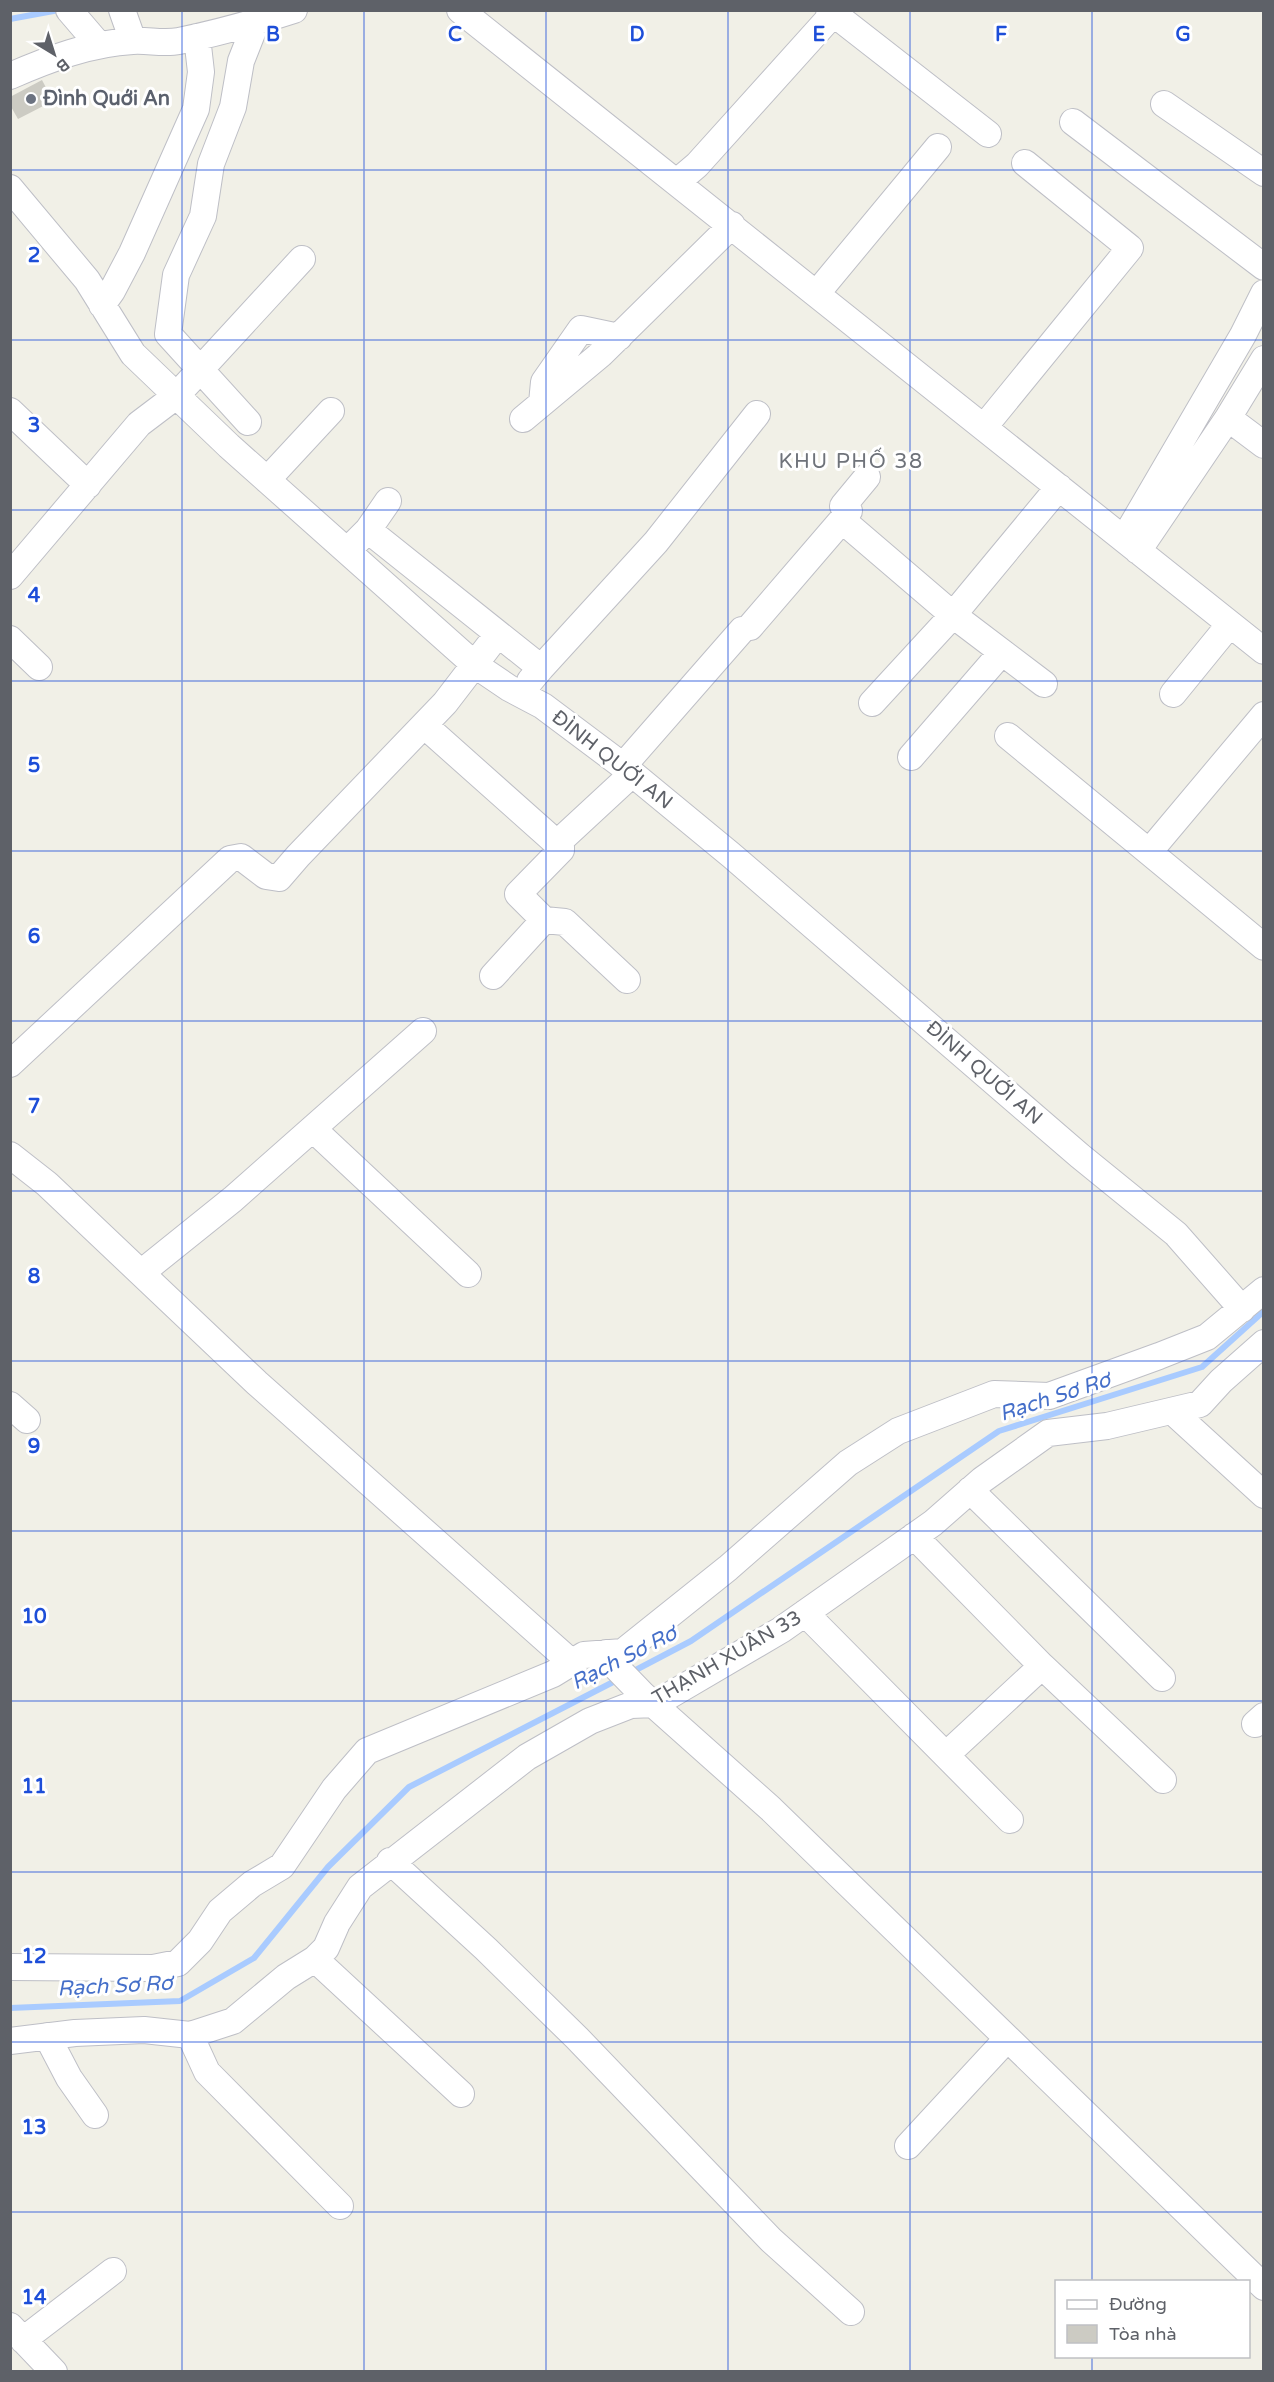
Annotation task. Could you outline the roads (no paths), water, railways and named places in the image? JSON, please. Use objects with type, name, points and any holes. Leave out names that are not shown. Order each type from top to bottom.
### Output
[{"type":"street","points":[[10,76],[39,64],[84,28],[128,26],[176,42],[294,10]]},
{"type":"street","points":[[460,10],[1263,651]]},
{"type":"street","points":[[677,182],[697,165],[831,12],[988,134]]},
{"type":"street","points":[[248,422],[168,334],[176,275],[203,216],[211,164],[233,107],[240,60],[256,22]]},
{"type":"street","points":[[102,305],[132,253],[196,109],[201,72],[197,37]]},
{"type":"street","points":[[1164,104],[1263,173]]},
{"type":"street","points":[[1073,122],[1263,267]]},
{"type":"street","points":[[817,293],[938,147]]},
{"type":"street","points":[[984,426],[1130,248],[1025,163]]},
{"type":"street","name":"ĐÌNH QUỚI AN","points":[[10,188],[87,280],[133,354],[267,480],[475,665],[509,688],[543,706],[627,770],[731,855],[1080,1156],[1176,1234],[1242,1309]]},
{"type":"street","points":[[532,411],[544,382],[581,328],[619,337],[732,225]]},
{"type":"street","points":[[10,576],[139,424],[176,396],[302,259]]},
{"type":"street","points":[[1131,545],[1263,293]]},
{"type":"street","points":[[1131,545],[1228,418],[1263,359]]},
{"type":"street","points":[[10,411],[88,485]]},
{"type":"street","points":[[267,480],[331,411]]},
{"type":"street","points":[[520,693],[656,542],[757,414]]},
{"type":"street","points":[[1228,418],[1263,445]]},
{"type":"street","points":[[564,836],[627,770],[746,628],[849,512],[843,506],[867,477]]},
{"type":"street","points":[[872,703],[953,615],[1059,487]]},
{"type":"street","points":[[348,551],[368,530],[388,501]]},
{"type":"street","points":[[842,520],[953,615],[1044,684]]},
{"type":"street","points":[[368,530],[541,668]]},
{"type":"street","points":[[1173,694],[1230,624]]},
{"type":"street","points":[[10,1064],[230,859],[241,857],[266,876],[279,878],[445,703],[498,634]]},
{"type":"street","points":[[10,639],[39,667]]},
{"type":"street","points":[[911,757],[1002,652]]},
{"type":"street","points":[[1149,852],[1263,715]]},
{"type":"street","points":[[424,725],[561,847],[561,850],[518,894],[544,920],[565,922],[627,980]]},
{"type":"street","points":[[1008,736],[1263,947]]},
{"type":"street","points":[[492,976],[544,920]]},
{"type":"street","points":[[141,1273],[233,1199],[423,1031]]},
{"type":"street","points":[[313,1129],[468,1274]]},
{"type":"street","points":[[10,1155],[46,1184],[257,1383],[572,1662]]},
{"type":"street","points":[[10,1967],[153,1968],[178,1964],[200,1941],[220,1911],[252,1884],[282,1866],[334,1789],[367,1751],[553,1674],[584,1655],[610,1659],[623,1652],[728,1568],[848,1463],[898,1431],[994,1394],[1049,1396],[1207,1337],[1263,1290]]},
{"type":"street","name":"THẠNH XUÂN 33","points":[[10,2041],[47,2036],[144,2030],[190,2036],[233,2021],[286,1977],[315,1959],[326,1948],[337,1923],[360,1887],[527,1757],[590,1721],[649,1700],[781,1630],[914,1536],[970,1490],[1047,1433],[1107,1426],[1200,1404],[1221,1381],[1261,1351]]},
{"type":"street","points":[[1172,1411],[1263,1495]]},
{"type":"street","points":[[970,1490],[1162,1678]]},
{"type":"street","points":[[914,1536],[1042,1666],[1163,1780]]},
{"type":"street","points":[[805,1612],[1010,1821]]},
{"type":"street","points":[[610,1659],[649,1700],[771,1809],[1263,2288]]},
{"type":"street","points":[[946,1755],[1042,1666]]},
{"type":"street","points":[[390,1862],[486,1949],[561,2022],[771,2240],[851,2312]]},
{"type":"street","points":[[315,1959],[460,2094]]},
{"type":"street","points":[[47,2036],[69,2078],[95,2115]]},
{"type":"street","points":[[190,2036],[207,2072],[340,2206]]},
{"type":"street","points":[[908,2146],[1007,2039]]},
{"type":"street","points":[[54,2372],[17,2333],[113,2271]]},
{"type":"waterway","points":[[10,19],[59,10]]},
{"type":"waterway","name":"Rạch Sơ Rơ","points":[[630,1673],[691,1641],[999,1431],[1202,1367],[1264,1311]]},
{"type":"waterway","name":"Rạch Sơ Rơ","points":[[10,2008],[180,2001],[254,1958],[328,1867],[409,1787],[619,1679]]},
{"type":"place","name":"Đình Quới An","points":[[31,99]]},
{"type":"district","name":"KHU PHỐ 38","points":[[851,461]]}]
